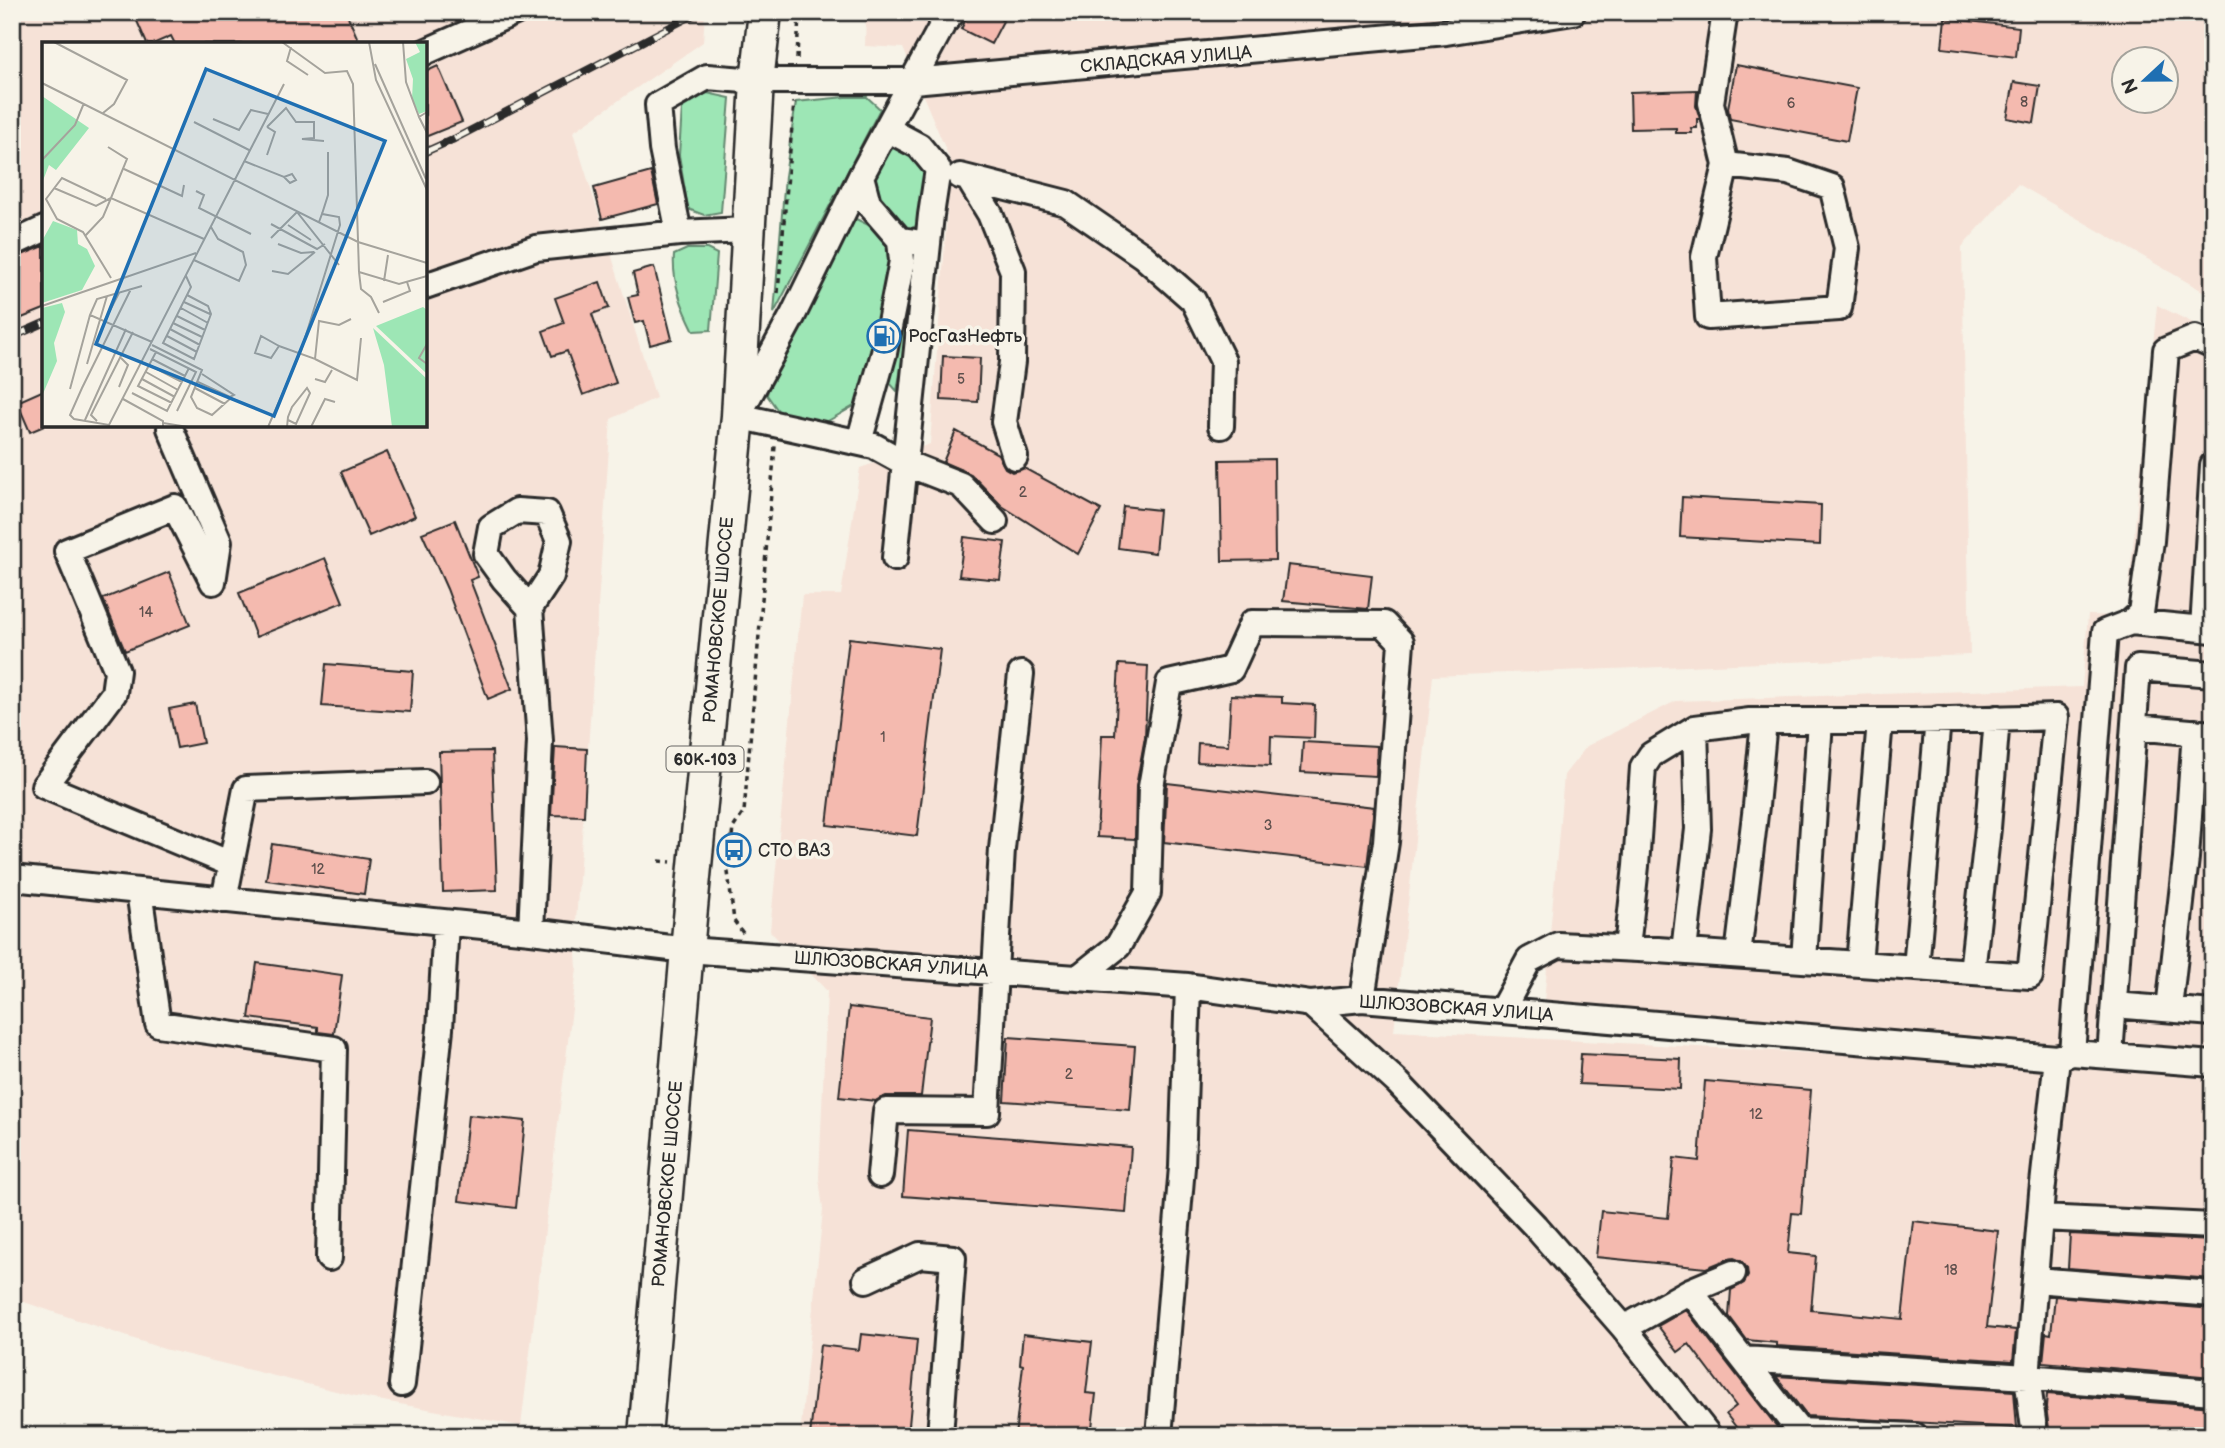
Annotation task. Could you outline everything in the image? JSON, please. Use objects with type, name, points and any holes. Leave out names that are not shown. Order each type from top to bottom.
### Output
[{"type":"main road","name":"РОМАНОВСКОЕ ШОССЕ","points":[[645,1436],[687,950],[752,419],[747,230],[757,81],[765,12]]},
{"type":"street","points":[[427,51],[515,12]]},
{"type":"street","points":[[953,12],[943,24],[861,176],[793,315],[752,419],[874,446],[905,463],[961,485],[995,521]]},
{"type":"street","name":"СКЛАДСКАЯ УЛИЦА","points":[[679,233],[662,149],[658,105],[707,77],[757,81],[913,81],[1446,32],[1573,12]]},
{"type":"street","points":[[1725,12],[1711,103],[1726,165],[1704,257],[1708,317],[1839,308],[1847,248],[1832,187],[1788,172],[1726,165]]},
{"type":"street","points":[[887,129],[919,146],[938,169],[1066,203],[1143,256],[1193,300],[1223,361],[1221,426]]},
{"type":"street","points":[[895,558],[938,169]]},
{"type":"street","points":[[859,442],[884,353],[902,261],[900,240],[868,203],[861,176]]},
{"type":"street","points":[[968,178],[990,214],[1013,271],[1012,362],[1004,422],[1015,457]]},
{"type":"street","points":[[900,240],[914,243],[931,215]]},
{"type":"street","points":[[12,244],[42,230]]},
{"type":"street","points":[[427,285],[536,248],[679,233],[747,230]]},
{"type":"street","points":[[2035,1436],[2027,1377],[2040,1218],[2065,1055],[2105,632],[2131,622],[2141,612],[2151,541],[2166,350],[2195,338],[2213,346]]},
{"type":"street","points":[[170,428],[219,542],[214,582],[175,507],[67,551],[117,671],[114,693],[44,786],[231,864]]},
{"type":"street","points":[[2131,622],[2208,629],[2213,465]]},
{"type":"street","points":[[530,608],[540,741],[531,931]]},
{"type":"street","points":[[1079,977],[1118,946],[1148,892],[1151,787],[1169,683],[1231,669],[1252,623],[1384,624],[1401,642],[1387,842],[1362,999]]},
{"type":"street","points":[[2110,1056],[2138,668],[2213,674]]},
{"type":"street","points":[[880,1175],[886,1111],[987,1112],[1002,849],[1021,674]]},
{"type":"street","points":[[1502,1010],[1529,960],[1558,945],[1684,951],[2030,976],[2056,717],[1764,721],[1695,728],[1651,755],[1643,767],[1627,948]]},
{"type":"street","points":[[1972,972],[1997,718]]},
{"type":"street","points":[[1916,968],[1938,719]]},
{"type":"street","points":[[1738,955],[1764,721]]},
{"type":"street","points":[[1804,960],[1820,721]]},
{"type":"street","points":[[1859,964],[1880,721]]},
{"type":"street","points":[[2134,727],[2204,733],[2186,858],[2169,1009]]},
{"type":"street","points":[[1684,951],[1698,829],[1695,728]]},
{"type":"street","points":[[224,900],[246,789],[425,782]]},
{"type":"street","name":"ШЛЮЗОВСКАЯ УЛИЦА","points":[[12,878],[531,931],[687,950],[1188,986],[1311,1004],[1362,999],[2065,1055],[2213,1064]]},
{"type":"street","points":[[139,891],[159,1024],[334,1049],[329,1258]]},
{"type":"street","points":[[402,1384],[440,1029],[446,923]]},
{"type":"street","points":[[1159,1436],[1182,1167],[1188,986]]},
{"type":"street","points":[[1311,1004],[1398,1083],[1535,1226],[1624,1328],[1709,1436]]},
{"type":"street","points":[[2114,1005],[2213,1013]]},
{"type":"street","points":[[2040,1218],[2213,1226]]},
{"type":"street","points":[[866,1280],[920,1255],[953,1258],[940,1436]]},
{"type":"street","points":[[1624,1328],[1690,1290],[1733,1273]]},
{"type":"street","points":[[2035,1280],[2213,1294]]},
{"type":"street","points":[[1690,1290],[1801,1433],[1915,1436]]},
{"type":"street","points":[[1743,1359],[2213,1392]]},
{"type":"path","points":[[778,296],[799,12]]},
{"type":"path","points":[[745,935],[734,921],[728,872],[733,828],[744,811],[776,448],[752,419]]},
{"type":"shaded area","points":[[12,12],[705,12],[703,42],[573,132],[656,398],[611,419],[575,936],[577,968],[521,1426],[356,1396],[164,1349],[12,1298]]},
{"type":"shaded area","points":[[866,12],[2213,12],[2213,297],[2018,184],[1962,247],[1970,655],[1433,676],[1394,1031],[2213,1074],[2213,1436],[800,1436],[823,1210],[819,1178],[827,991],[770,931],[802,595],[841,595],[860,468],[930,444],[951,162],[903,48],[865,46]]},
{"type":"shaded area","points":[[2157,305],[2213,333],[2213,1059],[1544,1002],[1564,775],[1587,746],[1676,701],[2082,687],[2088,615],[2126,616]]},
{"type":"green space","points":[[707,93],[730,98],[721,212],[704,215],[688,209],[679,155],[682,108]]},
{"type":"green space","points":[[867,97],[880,109],[774,313],[785,176],[796,102]]},
{"type":"green space","points":[[896,145],[927,166],[919,224],[907,231],[886,218],[873,187],[880,161]]},
{"type":"green space","points":[[856,219],[879,230],[893,257],[889,282],[876,325],[859,403],[821,425],[779,412],[767,395],[774,355],[843,231]]},
{"type":"green space","points":[[687,249],[707,249],[717,254],[711,330],[694,331],[679,294],[674,255]]},
{"type":"green space","points":[[903,292],[910,300],[897,391],[888,381]]},
{"type":"building","points":[[133,12],[346,12],[359,42],[174,42],[171,36],[158,42],[146,42]]},
{"type":"building","points":[[970,12],[988,12],[1003,21],[991,44],[961,29]]},
{"type":"building","points":[[1945,18],[2019,27],[2016,57],[1942,48]]},
{"type":"building","points":[[1736,65],[1857,88],[1847,141],[1730,119],[1728,108]]},
{"type":"building","points":[[438,66],[462,122],[427,136],[427,71]]},
{"type":"building","points":[[2014,82],[2040,86],[2034,123],[2007,118]]},
{"type":"building","points":[[1697,90],[1696,106],[1700,119],[1697,119],[1697,128],[1691,128],[1692,133],[1676,133],[1676,128],[1631,129],[1630,92]]},
{"type":"building","points":[[651,172],[658,204],[602,219],[594,188]]},
{"type":"building","points":[[42,247],[42,310],[12,322],[12,259]]},
{"type":"building","points":[[654,267],[672,339],[650,345],[644,321],[635,323],[628,297],[638,295],[633,273]]},
{"type":"building","points":[[600,282],[609,308],[592,314],[616,383],[583,395],[567,351],[552,356],[543,331],[564,323],[555,298]]},
{"type":"building","points":[[943,356],[980,358],[978,402],[941,400]]},
{"type":"building","points":[[42,391],[42,427],[30,432],[17,402]]},
{"type":"building","points":[[956,431],[998,454],[1005,468],[1012,472],[1024,468],[1101,510],[1078,554],[1002,506],[971,474],[943,462]]},
{"type":"building","points":[[387,452],[415,516],[369,536],[341,472]]},
{"type":"building","points":[[1274,459],[1275,560],[1222,561],[1220,460]]},
{"type":"building","points":[[1682,497],[1821,505],[1820,545],[1680,537]]},
{"type":"building","points":[[1123,506],[1159,510],[1155,553],[1118,548]]},
{"type":"building","points":[[455,520],[478,577],[470,580],[512,689],[488,699],[447,589],[422,533]]},
{"type":"building","points":[[964,537],[1005,542],[1000,580],[959,576]]},
{"type":"building","points":[[325,558],[343,602],[256,637],[239,593]]},
{"type":"building","points":[[1288,565],[1372,575],[1368,609],[1283,601]]},
{"type":"building","points":[[169,572],[190,625],[125,651],[103,599]]},
{"type":"building","points":[[849,638],[940,649],[917,836],[827,825]]},
{"type":"building","points":[[326,664],[413,671],[410,712],[322,706]]},
{"type":"building","points":[[1119,664],[1148,666],[1145,737],[1136,786],[1135,839],[1097,837],[1102,735],[1115,735]]},
{"type":"building","points":[[1231,695],[1282,697],[1282,703],[1315,705],[1314,738],[1271,736],[1270,766],[1197,762],[1198,743],[1228,745]]},
{"type":"building","points":[[195,704],[203,743],[177,748],[169,709]]},
{"type":"building","points":[[1303,742],[1377,746],[1376,776],[1301,772]]},
{"type":"building","points":[[555,747],[587,749],[584,816],[551,815]]},
{"type":"building","points":[[492,751],[497,890],[443,892],[439,752]]},
{"type":"building","points":[[1167,783],[1374,807],[1367,866],[1164,842]]},
{"type":"building","points":[[272,844],[369,859],[364,894],[266,880]]},
{"type":"building","points":[[257,963],[342,975],[334,1034],[318,1032],[318,1027],[249,1018]]},
{"type":"building","points":[[849,1007],[930,1017],[921,1096],[886,1096],[876,1101],[839,1097]]},
{"type":"building","points":[[1008,1037],[1135,1046],[1130,1110],[1004,1101]]},
{"type":"building","points":[[1581,1054],[1681,1059],[1680,1089],[1579,1084]]},
{"type":"building","points":[[1705,1081],[1811,1090],[1801,1214],[1792,1213],[1788,1253],[1816,1256],[1811,1310],[1902,1319],[1913,1221],[1998,1231],[1987,1327],[2016,1330],[2013,1361],[1777,1346],[1777,1343],[1747,1340],[1729,1316],[1731,1290],[1744,1283],[1748,1276],[1747,1268],[1741,1261],[1728,1259],[1706,1268],[1596,1257],[1601,1211],[1668,1218],[1674,1158],[1699,1161]]},
{"type":"building","points":[[468,1115],[525,1121],[516,1208],[459,1201]]},
{"type":"building","points":[[908,1130],[1131,1147],[1126,1213],[903,1196]]},
{"type":"building","points":[[2070,1234],[2213,1241],[2213,1279],[2068,1268]]},
{"type":"building","points":[[2055,1296],[2213,1309],[2213,1377],[2043,1362],[2046,1333],[2051,1334]]},
{"type":"building","points":[[1686,1310],[1784,1436],[1743,1436],[1726,1414],[1736,1406],[1689,1344],[1678,1352],[1658,1326]]},
{"type":"building","points":[[861,1334],[917,1340],[908,1436],[810,1436],[820,1345],[859,1350]]},
{"type":"building","points":[[1023,1334],[1092,1342],[1086,1393],[1096,1394],[1091,1436],[1015,1436],[1023,1365],[1020,1364]]},
{"type":"building","points":[[1776,1376],[2014,1391],[2017,1428],[1807,1416]]},
{"type":"building","points":[[2047,1394],[2213,1407],[2213,1436],[2050,1436]]},
{"type":"railway","points":[[427,151],[699,12]]},
{"type":"railway","points":[[12,337],[42,324]]},
{"type":"place","name":"РосГазНефть","points":[[884,336]]},
{"type":"place","name":"СТО ВАЗ","points":[[734,850]]}]
